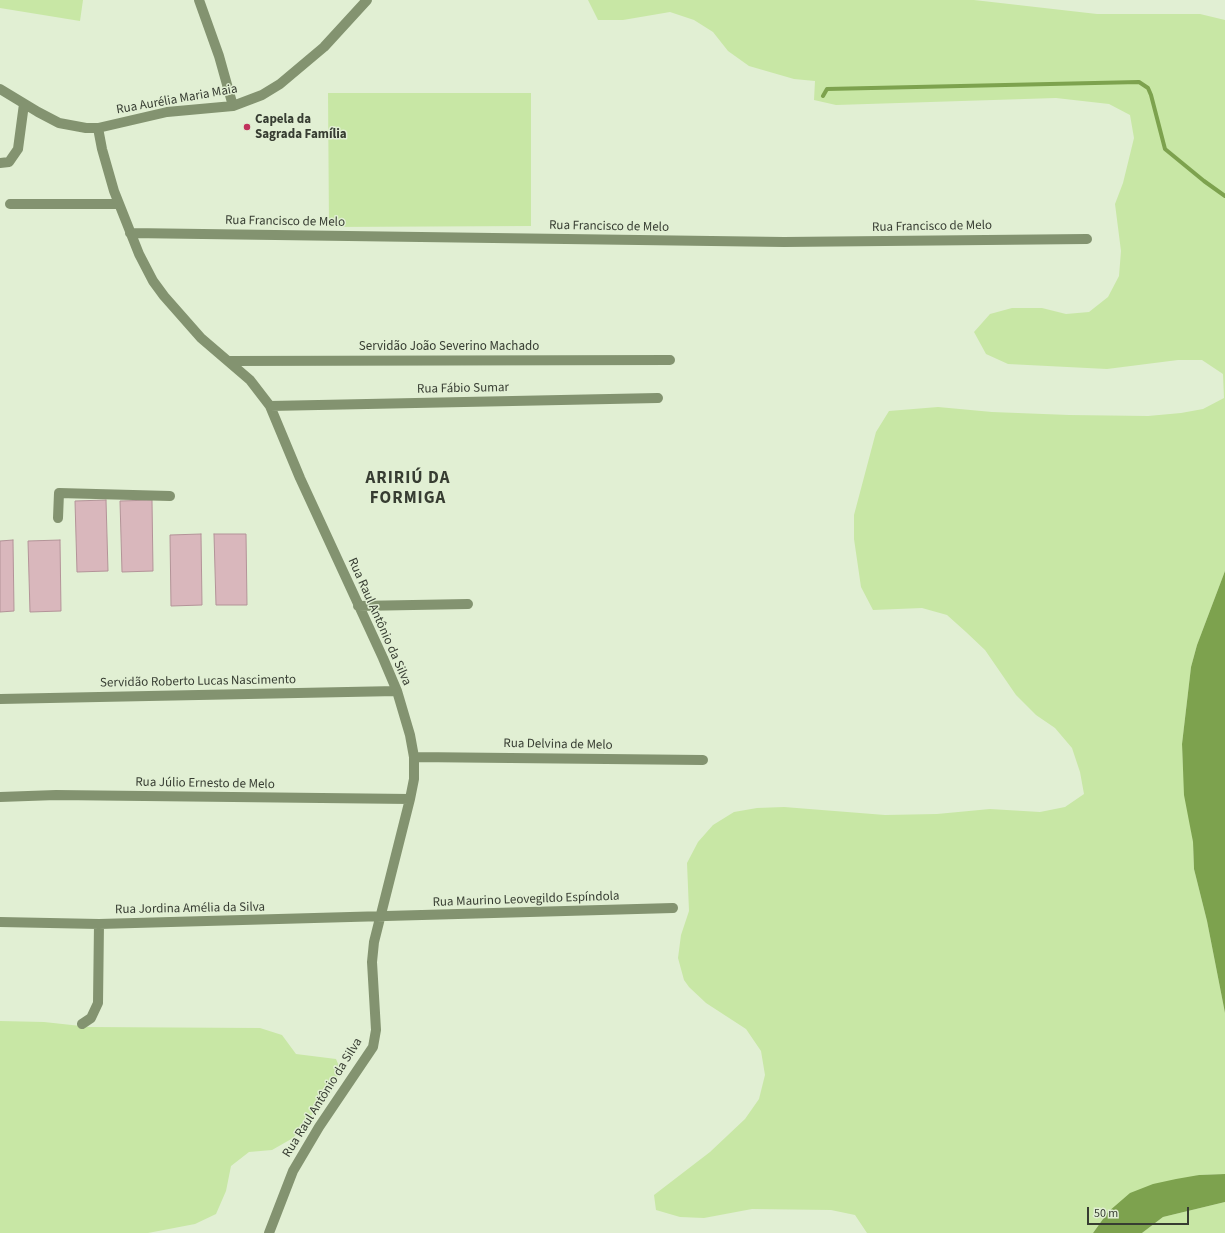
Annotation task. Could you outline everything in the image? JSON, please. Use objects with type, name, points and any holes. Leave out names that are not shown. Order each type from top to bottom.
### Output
[{"type":"street","points":[[199,0],[221,62],[233,106]]},
{"type":"street","name":"Rua Aurélia Maria Maia","points":[[0,89],[59,123],[86,128],[98,128],[166,112],[233,106],[262,95],[280,84],[324,47],[367,0]]},
{"type":"street","points":[[0,163],[9,162],[18,149],[24,104]]},
{"type":"street","name":"Rua Raul Antônio da Silva","points":[[98,128],[102,149],[119,204],[130,233],[139,254],[164,296],[201,338],[250,380],[270,406],[300,478],[383,658],[396,691],[410,735],[414,757],[414,779],[410,800],[380,917],[372,962],[376,1016],[373,1047],[319,1127],[293,1171],[269,1233]]},
{"type":"street","points":[[10,204],[119,204]]},
{"type":"street","name":"Rua Francisco de Melo","points":[[130,233],[784,242],[1087,239]]},
{"type":"street","name":"Servidão João Severino Machado","points":[[228,361],[670,360]]},
{"type":"street","name":"Rua Fábio Sumar","points":[[270,406],[658,398]]},
{"type":"street","points":[[58,518],[59,493],[170,496]]},
{"type":"street","points":[[358,606],[468,604]]},
{"type":"street","name":"Servidão Roberto Lucas Nascimento","points":[[0,699],[396,691]]},
{"type":"street","name":"Rua Delvina de Melo","points":[[414,757],[703,760]]},
{"type":"street","name":"Rua Júlio Ernesto de Melo","points":[[0,797],[56,795],[410,800]]},
{"type":"street","name":"Rua Maurino Leovegildo Espíndola","points":[[380,917],[673,908]]},
{"type":"street","name":"Rua Jordina Amélia da Silva","points":[[0,922],[100,924],[380,917]]},
{"type":"street","points":[[82,1024],[91,1018],[98,1004],[100,924]]},
{"type":"shaded area","points":[[0,0],[83,0],[80,21],[0,8]]},
{"type":"shaded area","points":[[588,0],[974,0],[1097,14],[1200,14],[1225,20],[1225,571],[1197,645],[1191,667],[1182,744],[1183,769],[1193,842],[1194,869],[1207,921],[1225,1013],[1225,1174],[1199,1175],[1108,1212],[1093,1233],[867,1233],[855,1215],[831,1210],[752,1209],[704,1218],[680,1217],[656,1210],[654,1195],[710,1152],[745,1119],[759,1099],[765,1075],[761,1051],[746,1029],[706,1003],[689,987],[684,980],[678,958],[681,935],[689,911],[687,863],[698,842],[713,825],[734,812],[757,808],[784,807],[885,815],[937,814],[990,809],[1040,812],[1065,807],[1084,794],[1080,772],[1072,748],[1055,728],[1036,715],[1016,695],[985,650],[966,632],[947,615],[922,608],[873,610],[861,587],[854,539],[854,515],[876,432],[889,411],[938,407],[992,412],[1069,415],[1148,416],[1181,413],[1203,409],[1224,398],[1223,374],[1202,360],[1178,360],[1107,369],[1008,364],[986,354],[974,332],[990,314],[1012,308],[1042,308],[1066,314],[1089,312],[1108,297],[1119,276],[1121,251],[1115,204],[1123,183],[1134,138],[1130,115],[1109,104],[1056,98],[836,105],[814,100],[815,81],[794,79],[749,66],[728,51],[713,32],[694,20],[670,12],[623,20],[598,20]]},
{"type":"shaded area","points":[[328,93],[531,93],[531,226],[329,227]]},
{"type":"shaded area","points":[[1225,571],[1225,1013],[1207,921],[1194,869],[1193,842],[1184,795],[1182,744],[1191,667],[1197,645]]},
{"type":"shaded area","points":[[0,1021],[44,1022],[90,1027],[260,1028],[282,1035],[296,1054],[336,1059],[341,1071],[309,1119],[293,1138],[272,1150],[249,1152],[231,1166],[226,1191],[216,1214],[195,1224],[148,1233],[0,1233]]},
{"type":"shaded area","points":[[1225,1174],[1225,1202],[1163,1217],[1142,1233],[1093,1233],[1108,1212],[1130,1193],[1153,1184],[1176,1179],[1199,1175]]},
{"type":"shaded area","points":[[1225,1202],[1225,1233],[1142,1233],[1163,1217]]},
{"type":"building","points":[[106,500],[108,571],[77,572],[75,501]]},
{"type":"building","points":[[152,500],[153,571],[122,572],[120,501]]},
{"type":"building","points":[[201,534],[202,605],[171,606],[170,535]]},
{"type":"building","points":[[214,534],[246,534],[247,605],[216,605]]},
{"type":"building","points":[[13,540],[14,611],[0,612],[0,541]]},
{"type":"building","points":[[60,540],[61,611],[30,612],[28,541]]},
{"type":"waterway","points":[[823,96],[827,89],[1139,82],[1148,88],[1151,95],[1165,149],[1225,196]]},
{"type":"place","name":"Capela da Sagrada Família","points":[[247,127]]},
{"type":"district","name":"ARIRIÚ DA FORMIGA","points":[[408,489]]}]
